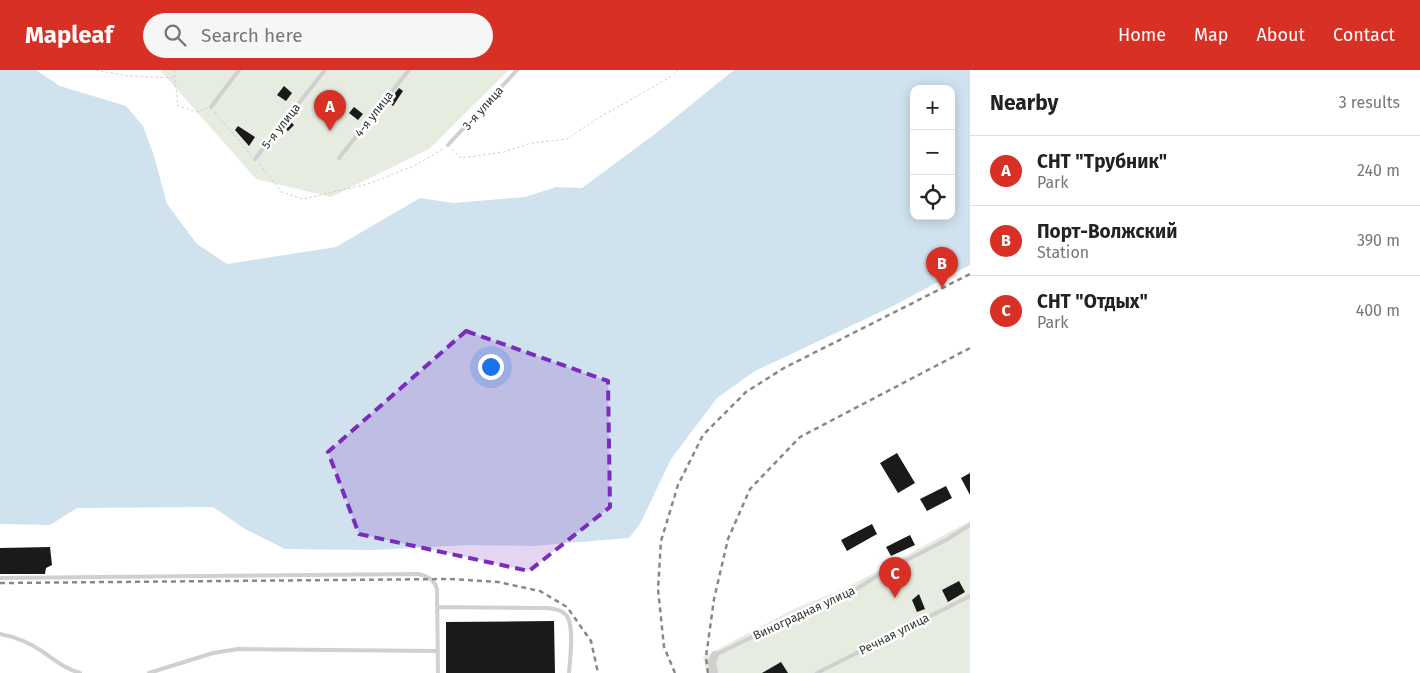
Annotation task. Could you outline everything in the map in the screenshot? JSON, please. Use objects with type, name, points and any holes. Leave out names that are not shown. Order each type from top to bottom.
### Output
[{"type":"street","points":[[714,655],[712,662],[714,673]]},
{"type":"lane","points":[[211,107],[239,70]]},
{"type":"lane","name":"5-я улица","points":[[255,159],[325,70]]},
{"type":"lane","name":"4-я улица","points":[[339,158],[409,70]]},
{"type":"lane","name":"3-я улица","points":[[448,145],[516,70]]},
{"type":"lane","name":"Виноградная улица","points":[[714,655],[810,609],[846,596],[883,572],[946,540],[970,525]]},
{"type":"lane","points":[[0,578],[418,574],[426,576],[435,583],[438,607],[438,673]]},
{"type":"lane","name":"Речная улица","points":[[817,673],[970,596]]},
{"type":"lane","points":[[438,607],[547,608],[563,612],[567,617],[570,627],[569,673]]},
{"type":"lane","points":[[0,634],[21,639],[60,665],[80,673]]},
{"type":"lane","points":[[149,673],[213,653],[238,649],[438,651]]},
{"type":"path","points":[[96,70],[128,76],[174,78]]},
{"type":"path","points":[[174,70],[178,106],[197,112],[211,107],[282,192],[303,199],[368,184],[416,165],[448,145],[461,158],[504,152],[530,143],[567,139],[600,117],[669,78],[678,70]]},
{"type":"highlighted area","points":[[466,331],[608,381],[610,507],[529,571],[359,534],[328,452]]},
{"type":"shaded area","points":[[160,70],[509,70],[429,149],[331,197],[256,179]]},
{"type":"shaded area","points":[[970,521],[970,673],[707,673],[703,657],[796,608],[846,588]]},
{"type":"water","points":[[0,70],[36,70],[60,86],[126,106],[143,126],[154,156],[167,204],[197,244],[227,264],[336,247],[420,198],[453,203],[525,197],[556,187],[582,188],[655,134],[734,70],[970,70],[970,265],[893,306],[755,371],[717,398],[671,459],[640,524],[629,538],[532,546],[469,545],[374,550],[285,549],[245,529],[213,507],[77,508],[50,525],[0,524]]},
{"type":"building","points":[[284,86],[292,93],[286,101],[277,95]]},
{"type":"building","points":[[399,88],[403,91],[393,106],[388,102]]},
{"type":"building","points":[[354,107],[363,114],[358,120],[349,113]]},
{"type":"building","points":[[290,121],[294,125],[288,131],[284,128]]},
{"type":"building","points":[[238,126],[255,137],[249,146],[235,130]]},
{"type":"building","points":[[897,453],[915,483],[898,493],[880,463]]},
{"type":"building","points":[[970,473],[970,495],[961,478]]},
{"type":"building","points":[[946,486],[952,498],[927,511],[920,499]]},
{"type":"building","points":[[872,524],[877,534],[847,551],[841,540]]},
{"type":"building","points":[[910,535],[915,545],[891,556],[886,547]]},
{"type":"building","points":[[50,547],[52,565],[46,568],[45,574],[0,574],[0,548]]},
{"type":"building","points":[[959,581],[965,592],[948,602],[942,590]]},
{"type":"building","points":[[919,594],[925,609],[917,612],[912,600]]},
{"type":"building","points":[[554,621],[555,673],[446,673],[446,622]]},
{"type":"building","points":[[781,662],[788,673],[762,673]]},
{"type":"railway","points":[[675,673],[664,647],[658,589],[661,541],[678,485],[703,435],[746,392],[784,368],[970,274]]},
{"type":"railway","points":[[708,673],[706,657],[714,599],[728,539],[750,489],[800,437],[970,348]]},
{"type":"railway","points":[[0,583],[450,579],[498,582],[540,591],[567,607],[591,641],[598,673]]},
{"type":"place","name":"СНТ \"Трубник\"","points":[[330,131]]},
{"type":"place","name":"Порт-Волжский","points":[[942,288]]},
{"type":"place","name":"СНТ \"Отдых\"","points":[[895,598]]}]
